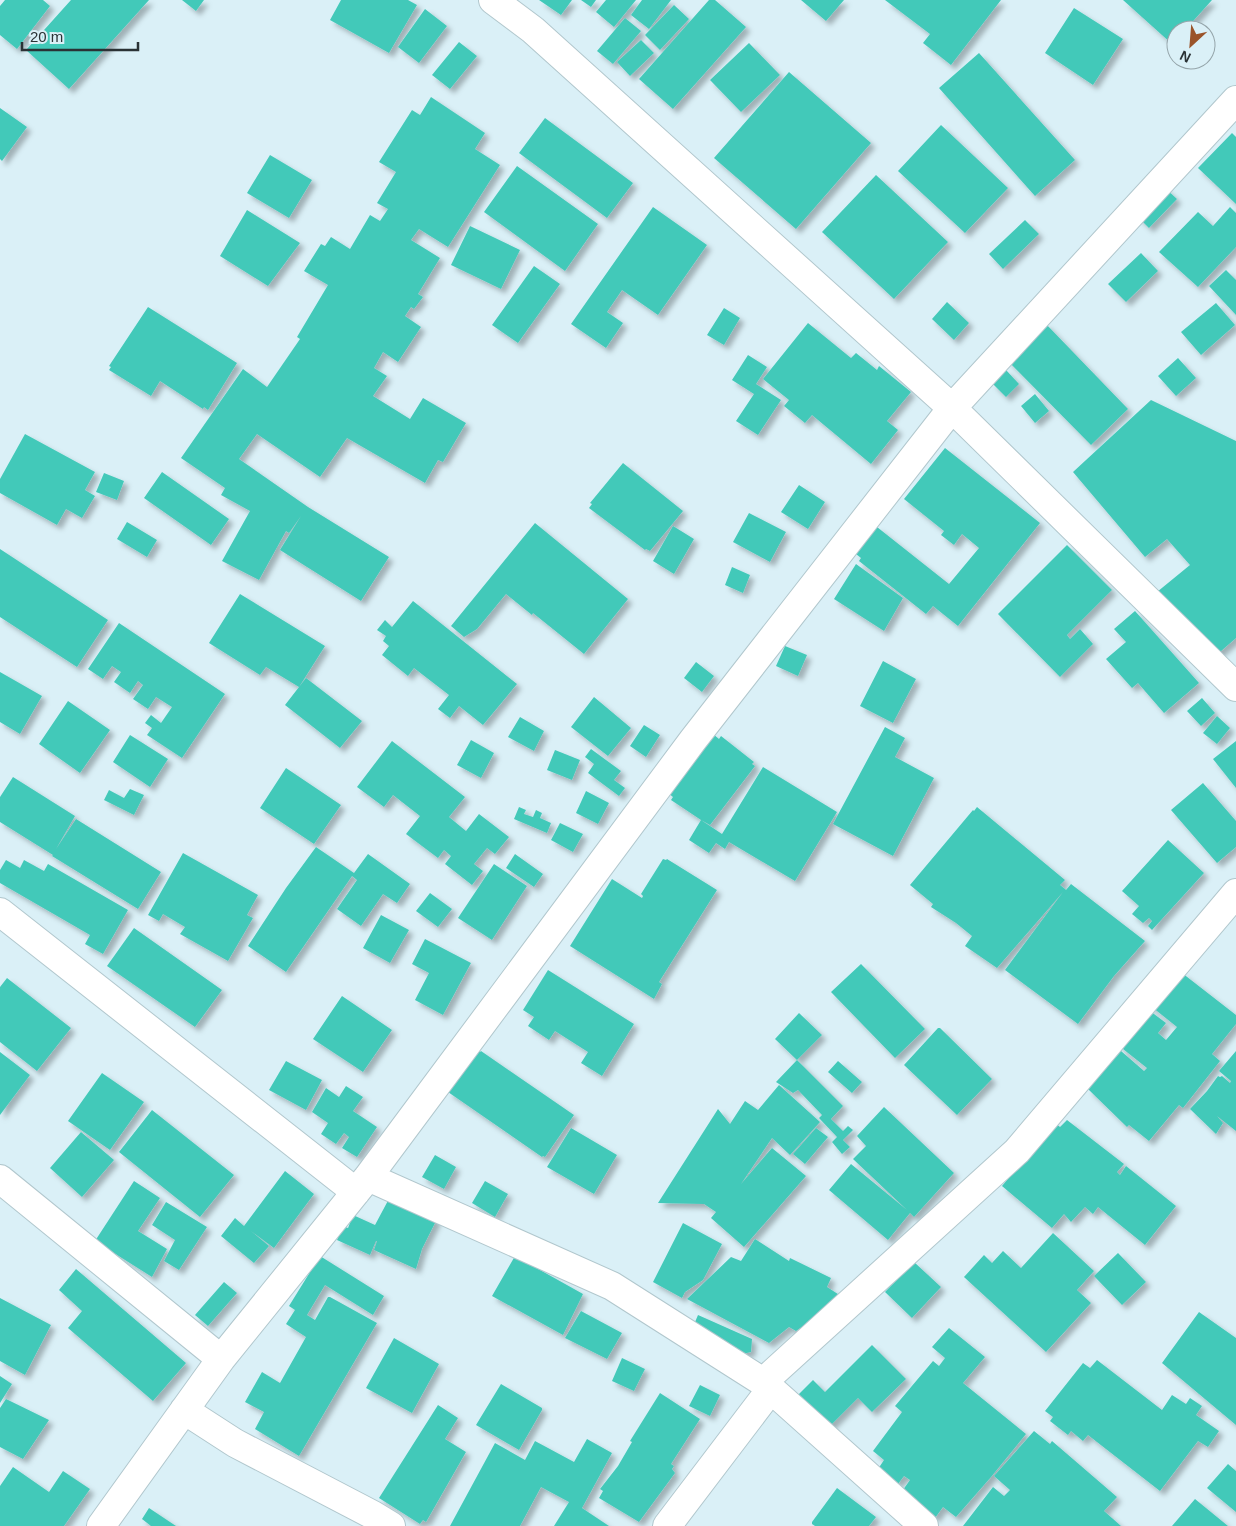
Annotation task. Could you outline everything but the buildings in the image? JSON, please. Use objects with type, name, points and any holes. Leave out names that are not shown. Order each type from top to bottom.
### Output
[{"type":"street","points":[[493,0],[533,30],[952,408],[1236,687]]},
{"type":"street","points":[[101,1526],[221,1360],[362,1185],[693,740],[952,408],[1236,100]]},
{"type":"street","points":[[667,1526],[767,1385],[1017,1151],[1236,893]]},
{"type":"street","points":[[0,912],[362,1185],[612,1286],[767,1385],[924,1526]]},
{"type":"street","points":[[0,1179],[221,1360]]},
{"type":"street","points":[[184,1410],[235,1443],[391,1526]]}]
